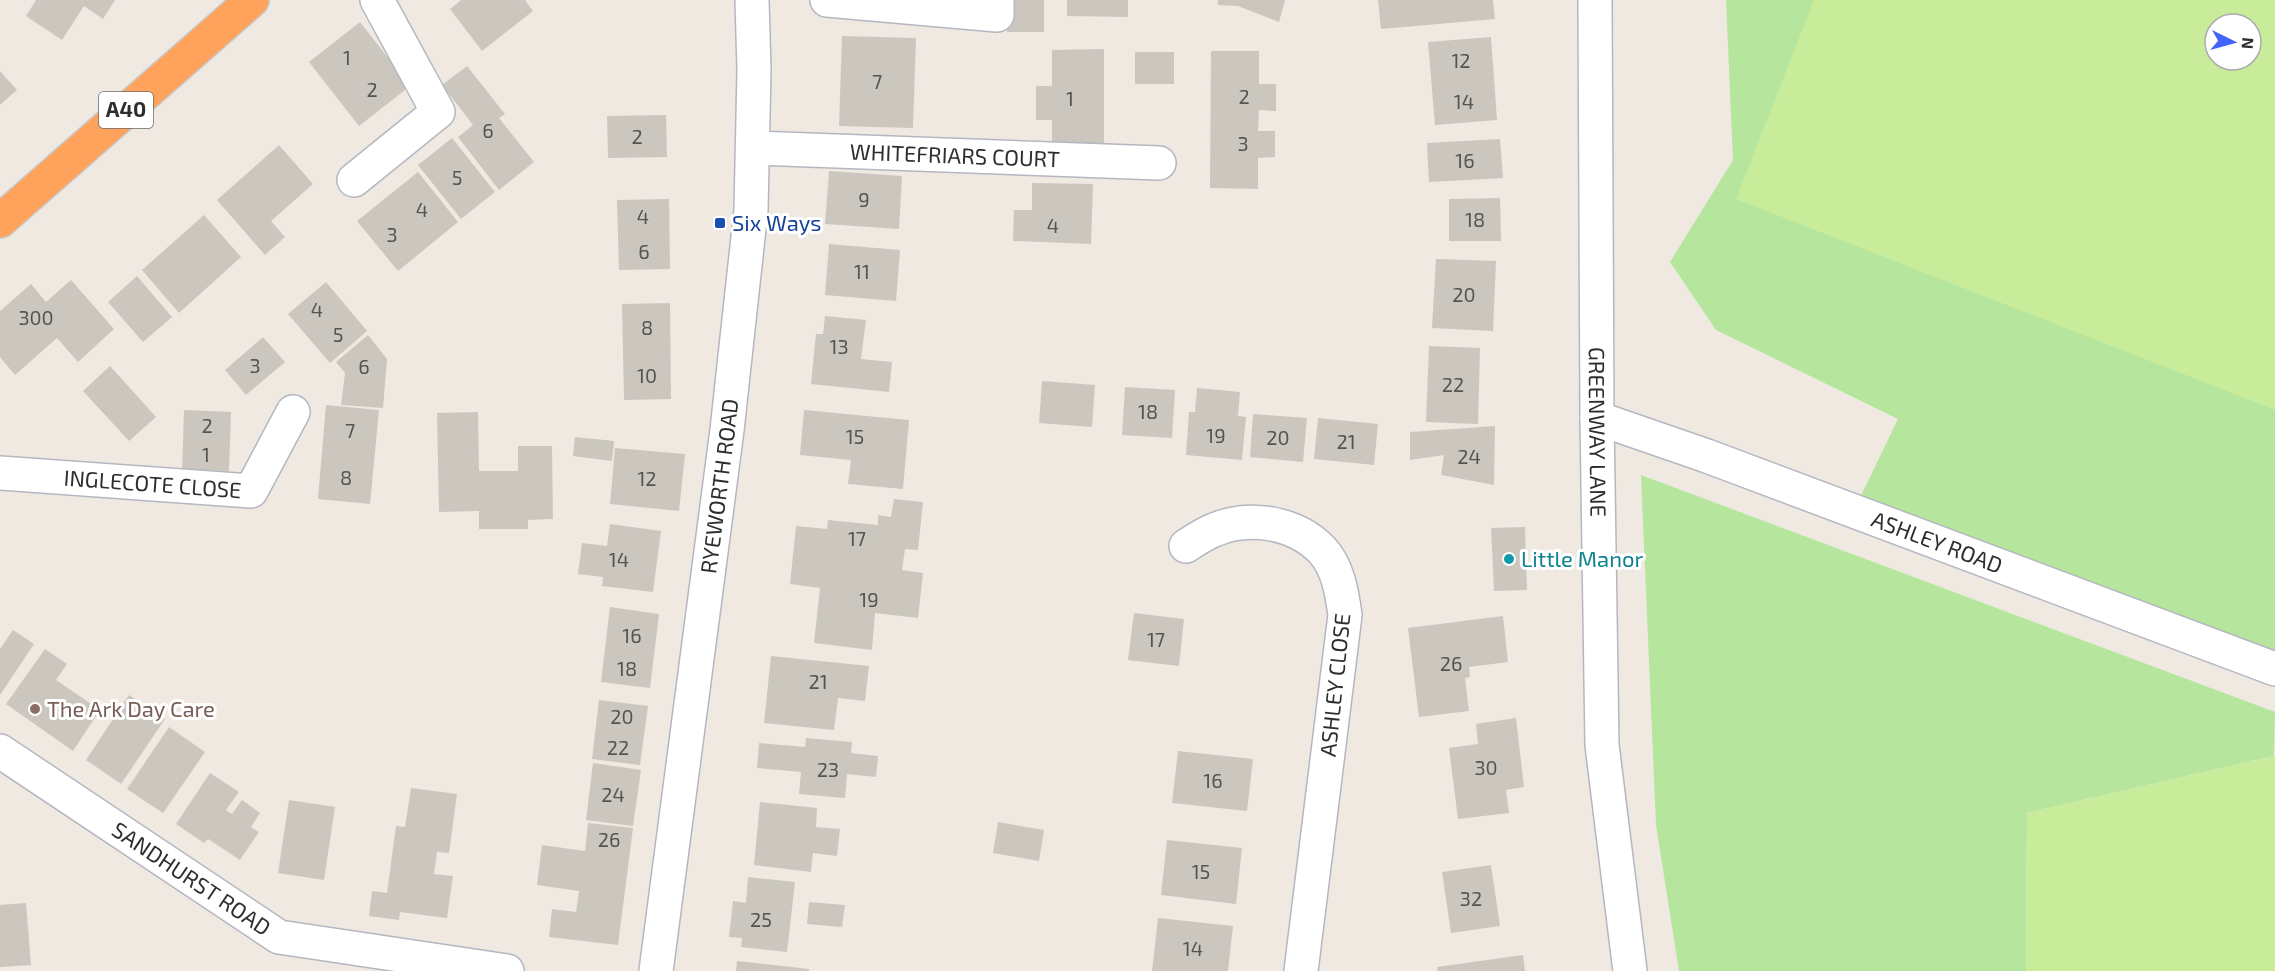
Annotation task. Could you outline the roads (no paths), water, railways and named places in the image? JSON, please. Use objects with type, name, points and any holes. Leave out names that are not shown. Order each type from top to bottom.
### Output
[{"type":"highway","name":"A40","points":[[0,221],[252,0]]},
{"type":"street","points":[[354,180],[438,112],[377,0]]},
{"type":"street","name":"RYEWORTH ROAD","points":[[656,971],[727,430],[751,210],[752,0]]},
{"type":"street","points":[[827,0],[997,15],[997,0]]},
{"type":"street","name":"GREENWAY LANE","points":[[1595,0],[1596,418],[1602,745],[1630,971]]},
{"type":"street","name":"WHITEFRIARS COURT","points":[[753,148],[1159,163]]},
{"type":"street","name":"INGLECOTE CLOSE","points":[[0,473],[251,491],[293,412]]},
{"type":"street","name":"ASHLEY ROAD","points":[[1596,418],[1718,460],[2275,669]]},
{"type":"street","name":"ASHLEY CLOSE","points":[[1186,546],[1213,530],[1233,524],[1254,522],[1272,524],[1308,539],[1323,551],[1335,571],[1342,593],[1345,615],[1301,971]]},
{"type":"street","name":"SANDHURST ROAD","points":[[0,751],[279,937],[507,971]]},
{"type":"place","name":"Six Ways","points":[[720,223]]},
{"type":"place","name":"Little Manor","points":[[1509,559]]},
{"type":"place","name":"The Ark Day Care","points":[[35,709]]}]
